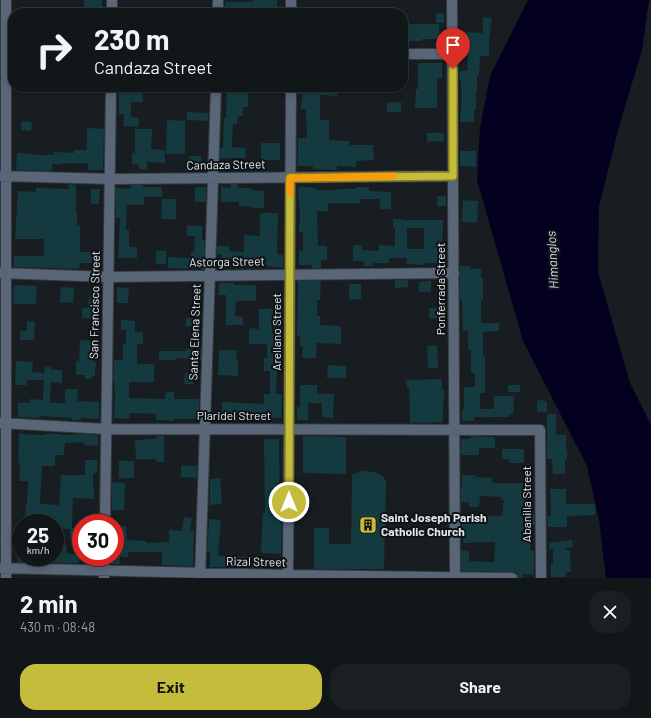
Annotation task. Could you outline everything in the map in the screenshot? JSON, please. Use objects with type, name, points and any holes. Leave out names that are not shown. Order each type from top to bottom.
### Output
[{"type":"street","points":[[4,571],[3,176],[7,56],[6,0]]},
{"type":"street","name":"Ponferrada Street","points":[[452,0],[455,577]]},
{"type":"street","points":[[408,54],[452,54]]},
{"type":"street","name":"San Francisco Street","points":[[104,514],[111,92]]},
{"type":"street","name":"Santa Elena Street","points":[[200,576],[216,92]]},
{"type":"street","name":"Arellano Street","points":[[288,577],[291,92]]},
{"type":"street","name":"Candaza Street","points":[[3,176],[110,179],[453,176]]},
{"type":"street","name":"Astorga Street","points":[[3,273],[108,277],[454,273]]},
{"type":"street","name":"Plaridel Street","points":[[3,423],[106,429],[540,430]]},
{"type":"street","name":"Abanilla Street","points":[[540,430],[541,578]]},
{"type":"street","name":"Rizal Street","points":[[4,571],[200,576],[512,578]]},
{"type":"water","name":"Himanglos","points":[[528,0],[649,0],[642,50],[620,123],[599,207],[598,272],[630,383],[651,425],[651,578],[606,578],[599,520],[587,466],[523,341],[477,180],[480,128],[490,76]]},
{"type":"building","points":[[84,0],[102,0],[102,8],[84,8]]},
{"type":"building","points":[[253,0],[277,0],[277,8],[225,8],[225,2],[253,2]]},
{"type":"building","points":[[436,13],[444,14],[444,23],[436,23]]},
{"type":"building","points":[[483,18],[492,18],[489,56],[480,56],[479,75],[477,75],[476,110],[474,110],[474,122],[460,122],[462,91],[461,81],[459,81],[460,71],[467,71],[468,56],[464,56],[464,44],[459,44],[459,32],[483,33]]},
{"type":"building","points":[[408,24],[439,24],[440,39],[422,39],[422,41],[408,41]]},
{"type":"building","points":[[418,63],[442,63],[442,78],[437,78],[437,108],[415,108],[416,89],[418,89]]},
{"type":"building","points":[[119,92],[143,92],[143,102],[131,102],[131,117],[139,118],[138,127],[123,126],[124,114],[119,114]]},
{"type":"building","points":[[227,92],[248,92],[248,107],[243,107],[243,116],[238,116],[237,124],[233,124],[232,147],[246,148],[245,158],[220,158],[220,148],[223,148],[224,118],[226,118]]},
{"type":"building","points":[[299,92],[337,92],[337,96],[320,95],[320,120],[329,120],[329,140],[349,141],[349,145],[373,145],[374,160],[356,161],[356,167],[337,166],[337,170],[313,169],[313,166],[298,166],[298,138],[307,138],[306,109],[301,109],[302,94],[299,94]]},
{"type":"building","points":[[401,102],[401,112],[387,112],[387,103]]},
{"type":"building","points":[[187,112],[209,113],[208,121],[187,120]]},
{"type":"building","points":[[167,120],[185,121],[185,154],[166,154]]},
{"type":"building","points":[[21,122],[32,122],[31,131],[21,130]]},
{"type":"building","points":[[87,128],[104,129],[103,170],[88,170],[88,163],[62,163],[52,164],[52,171],[16,170],[17,153],[54,155],[54,152],[74,153],[74,150],[87,150]]},
{"type":"building","points":[[135,129],[152,129],[151,149],[165,150],[165,163],[147,162],[147,170],[139,169],[139,165],[132,164],[132,153],[135,153]]},
{"type":"building","points":[[427,133],[444,133],[444,141],[427,142]]},
{"type":"building","points":[[261,143],[280,143],[280,160],[261,160]]},
{"type":"building","points":[[460,151],[476,151],[476,167],[460,166]]},
{"type":"building","points":[[189,156],[201,156],[201,168],[189,168]]},
{"type":"building","points":[[69,184],[76,185],[77,225],[80,225],[80,252],[92,252],[92,263],[80,263],[79,269],[14,267],[14,256],[44,256],[44,239],[15,239],[18,191],[36,192],[36,188],[69,189]]},
{"type":"building","points":[[231,184],[238,184],[238,188],[251,188],[251,190],[264,191],[264,208],[239,206],[239,202],[221,202],[221,187],[231,188]]},
{"type":"building","points":[[131,185],[143,185],[143,187],[162,187],[162,197],[144,197],[144,205],[127,205],[126,230],[129,230],[129,247],[137,247],[137,258],[118,258],[120,218],[116,218],[116,188],[131,189]]},
{"type":"building","points":[[298,186],[317,188],[317,190],[356,189],[356,187],[369,187],[369,191],[391,192],[391,209],[380,209],[380,199],[360,199],[360,203],[328,203],[328,211],[317,211],[318,246],[327,246],[327,260],[321,260],[321,268],[312,268],[312,265],[299,265],[299,251],[303,251],[303,232],[299,232],[300,209]]},
{"type":"building","points":[[195,187],[206,187],[206,202],[195,202]]},
{"type":"building","points":[[91,189],[100,189],[99,204],[91,204]]},
{"type":"building","points":[[437,196],[446,196],[446,206],[437,206]]},
{"type":"building","points":[[162,199],[176,199],[176,219],[161,219]]},
{"type":"building","points":[[463,200],[478,201],[477,222],[462,222]]},
{"type":"building","points":[[260,213],[278,213],[277,254],[283,254],[283,268],[271,266],[222,266],[222,255],[217,254],[217,246],[229,246],[229,251],[244,252],[244,235],[260,236]]},
{"type":"building","points":[[393,219],[443,220],[442,263],[425,263],[425,265],[407,264],[407,258],[389,258],[389,263],[373,263],[373,266],[364,266],[364,261],[353,261],[353,245],[362,245],[362,250],[379,251],[379,245],[395,246],[395,227],[393,227]],"holes":[[[407,228],[424,228],[424,249],[407,249]]]},
{"type":"building","points":[[187,226],[202,226],[202,240],[205,240],[204,269],[168,268],[168,257],[191,258],[191,252],[194,252],[195,236],[187,236]]},
{"type":"building","points":[[156,251],[166,251],[166,264],[156,264]]},
{"type":"building","points":[[460,266],[470,266],[470,269],[481,269],[481,278],[483,278],[483,300],[481,300],[481,323],[499,323],[499,331],[483,332],[483,356],[485,356],[485,393],[480,393],[480,409],[494,409],[494,396],[514,396],[513,414],[509,414],[509,417],[474,417],[474,421],[462,421],[462,409],[464,409],[464,387],[475,387],[475,373],[471,373],[471,350],[468,350],[468,331],[463,331],[462,300],[460,300]]},
{"type":"building","points":[[395,280],[408,280],[408,287],[395,288]]},
{"type":"building","points":[[298,281],[321,281],[320,300],[317,300],[317,316],[320,316],[320,325],[341,326],[341,344],[317,343],[316,358],[302,358],[303,346],[300,346],[300,336],[297,336]]},
{"type":"building","points":[[431,281],[431,292],[419,292],[419,282]]},
{"type":"building","points":[[219,283],[256,285],[256,301],[236,301],[235,316],[243,317],[243,325],[226,325],[226,295],[218,295]]},
{"type":"building","points":[[349,284],[361,284],[361,299],[349,300]]},
{"type":"building","points":[[14,285],[37,286],[36,304],[13,304]]},
{"type":"building","points":[[61,287],[74,288],[73,303],[60,302]]},
{"type":"building","points":[[117,287],[129,288],[128,303],[117,303]]},
{"type":"building","points":[[89,297],[101,297],[100,305],[98,305],[98,319],[82,318],[82,308],[88,308]]},
{"type":"building","points":[[429,308],[445,308],[445,319],[429,318]]},
{"type":"building","points":[[259,309],[273,309],[272,333],[280,333],[276,394],[282,394],[281,418],[256,417],[256,419],[247,419],[247,416],[222,416],[222,402],[264,404],[264,394],[270,394],[270,371],[264,371],[264,358],[267,358],[267,344],[249,344],[249,328],[259,329]]},
{"type":"building","points":[[186,318],[198,319],[198,326],[186,326]]},
{"type":"building","points":[[121,320],[135,321],[135,332],[143,332],[143,344],[137,344],[137,364],[154,364],[154,382],[129,382],[129,398],[165,399],[166,392],[174,392],[174,399],[199,399],[199,419],[174,419],[174,421],[156,420],[156,414],[130,413],[129,419],[114,418],[114,360],[123,360],[123,344],[126,344],[126,330],[121,330]]},
{"type":"building","points":[[27,321],[35,322],[34,340],[20,340],[20,331],[27,331]]},
{"type":"building","points":[[80,340],[94,341],[94,362],[96,362],[95,376],[92,376],[91,379],[85,379],[85,375],[76,375],[76,361],[79,361]]},
{"type":"building","points":[[427,346],[437,346],[438,368],[428,368]]},
{"type":"building","points":[[196,348],[201,348],[201,360],[176,358],[176,360],[159,360],[159,351],[186,351],[186,349],[196,350]]},
{"type":"building","points":[[219,350],[237,350],[236,360],[238,360],[238,376],[218,375]]},
{"type":"building","points":[[16,361],[33,362],[32,372],[44,373],[45,367],[51,367],[51,370],[62,370],[62,383],[51,382],[50,403],[65,403],[65,389],[78,389],[77,401],[99,402],[99,419],[81,418],[81,420],[72,420],[72,418],[39,416],[39,418],[18,417],[18,403],[30,403],[30,399],[43,400],[44,380],[27,380],[27,385],[15,385]]},
{"type":"building","points":[[328,365],[346,366],[346,378],[327,378]]},
{"type":"building","points":[[185,373],[193,373],[193,384],[184,384]]},
{"type":"building","points":[[442,379],[442,390],[444,390],[443,422],[410,423],[409,388],[407,388],[406,380]]},
{"type":"building","points":[[300,385],[317,385],[317,394],[334,394],[333,418],[322,417],[322,403],[308,403],[308,420],[297,420],[297,407],[300,407]]},
{"type":"building","points":[[508,385],[520,385],[520,392],[508,392]]},
{"type":"building","points":[[537,400],[547,401],[547,412],[537,412]]},
{"type":"building","points":[[547,414],[556,414],[556,435],[566,435],[567,459],[565,459],[565,474],[553,474],[552,459],[547,459]]},
{"type":"building","points":[[19,434],[98,435],[98,446],[84,445],[84,442],[65,443],[64,455],[55,455],[55,466],[42,466],[40,504],[59,505],[61,475],[85,475],[85,460],[98,460],[97,473],[93,473],[94,499],[73,498],[72,539],[70,539],[70,529],[64,529],[64,514],[25,514],[28,481],[19,481],[20,463],[18,463]]},
{"type":"building","points":[[156,436],[164,436],[164,462],[156,462],[156,459],[136,459],[135,440],[156,439]]},
{"type":"building","points":[[303,436],[346,437],[346,474],[303,473]]},
{"type":"building","points":[[471,436],[495,437],[495,448],[479,448],[479,455],[461,455],[461,439],[471,439]]},
{"type":"building","points":[[264,439],[279,439],[280,514],[282,514],[281,554],[261,553],[263,513],[265,513]]},
{"type":"building","points":[[502,449],[524,449],[524,463],[509,463],[509,459],[502,459]]},
{"type":"building","points":[[119,461],[134,461],[134,478],[119,478]]},
{"type":"building","points":[[181,465],[197,466],[197,478],[181,477]]},
{"type":"building","name":"Saint Joseph Parish Catholic Church","points":[[362,471],[379,474],[386,481],[384,569],[314,569],[314,528],[329,528],[329,544],[351,544],[352,475]]},
{"type":"building","points":[[462,475],[475,475],[475,477],[492,478],[492,483],[529,483],[528,513],[534,513],[534,525],[529,525],[529,541],[531,541],[530,550],[534,551],[534,575],[523,574],[523,578],[518,578],[516,573],[512,572],[461,571],[461,550],[469,551],[469,561],[494,562],[495,542],[463,543],[464,530],[462,530],[462,521],[474,521],[474,515],[502,516],[504,500],[502,500],[502,497],[480,496],[479,507],[469,507],[469,502],[461,502]]},
{"type":"building","points":[[220,478],[222,504],[210,505],[210,479]]},
{"type":"building","points":[[112,482],[125,483],[124,510],[112,510]]},
{"type":"building","points":[[550,489],[566,489],[566,504],[595,504],[595,515],[567,516],[567,527],[548,527],[547,516],[551,516]]},
{"type":"building","points":[[184,517],[192,518],[190,531],[194,531],[193,566],[162,565],[162,552],[128,552],[128,557],[124,557],[124,526],[126,526],[127,540],[146,541],[146,543],[169,542],[169,530],[182,531]]},
{"type":"building","points":[[209,519],[221,520],[218,556],[264,557],[264,568],[210,567],[210,552],[207,552]]},
{"type":"building","points":[[572,540],[573,547],[566,548],[566,550],[570,550],[571,572],[566,572],[566,577],[551,577],[553,549],[550,550],[549,543]]},
{"type":"building","points":[[64,544],[67,545],[66,553],[72,554],[72,563],[64,563]]},
{"type":"slow traffic","points":[[290,193],[290,178],[394,176]]},
{"type":"place","name":"Saint Joseph Parish Catholic Church","points":[[368,525]]},
{"type":"route","points":[[289,502],[290,178],[453,176],[453,69]]}]
